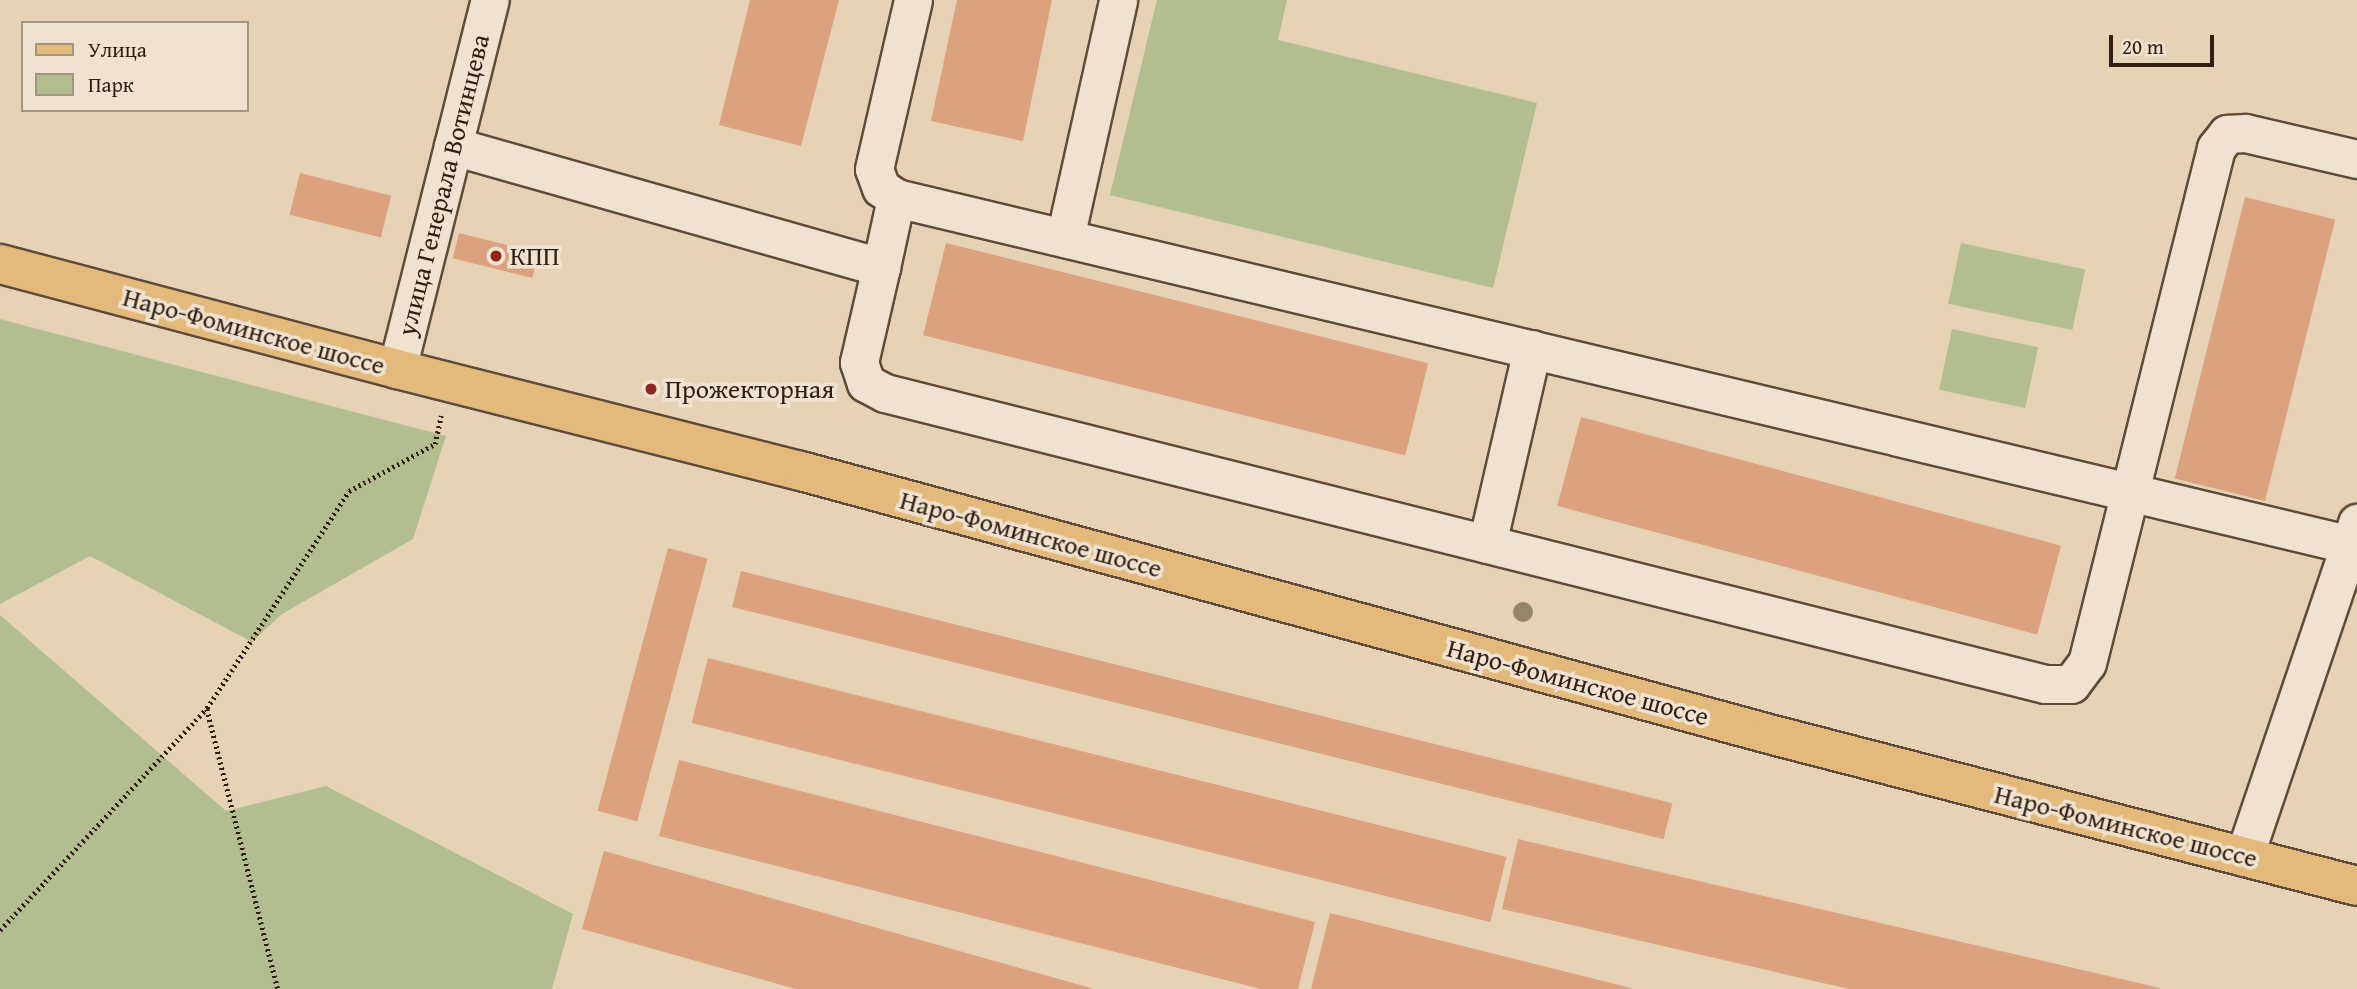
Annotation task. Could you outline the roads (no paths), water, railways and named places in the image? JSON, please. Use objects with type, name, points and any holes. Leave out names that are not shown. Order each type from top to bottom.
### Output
[{"type":"main road","name":"Наро-Фоминское шоссе","points":[[0,264],[509,398],[801,471],[1769,734],[2357,886]]},
{"type":"street","name":"улица Генерала Вотинцева","points":[[397,369],[490,0]]},
{"type":"street","points":[[913,0],[874,169],[881,188],[896,198],[2131,491],[2354,533],[2244,857]]},
{"type":"street","points":[[1065,238],[1118,0]]},
{"type":"street","points":[[896,198],[859,362],[866,383],[885,393],[2045,684],[2071,684],[2087,663],[2216,148],[2227,134],[2245,132],[2357,159]]},
{"type":"street","points":[[453,146],[881,267]]},
{"type":"street","points":[[1488,544],[1532,349]]},
{"type":"place","name":"КПП","points":[[496,256]]},
{"type":"place","name":"Прожекторная","points":[[651,389]]}]
